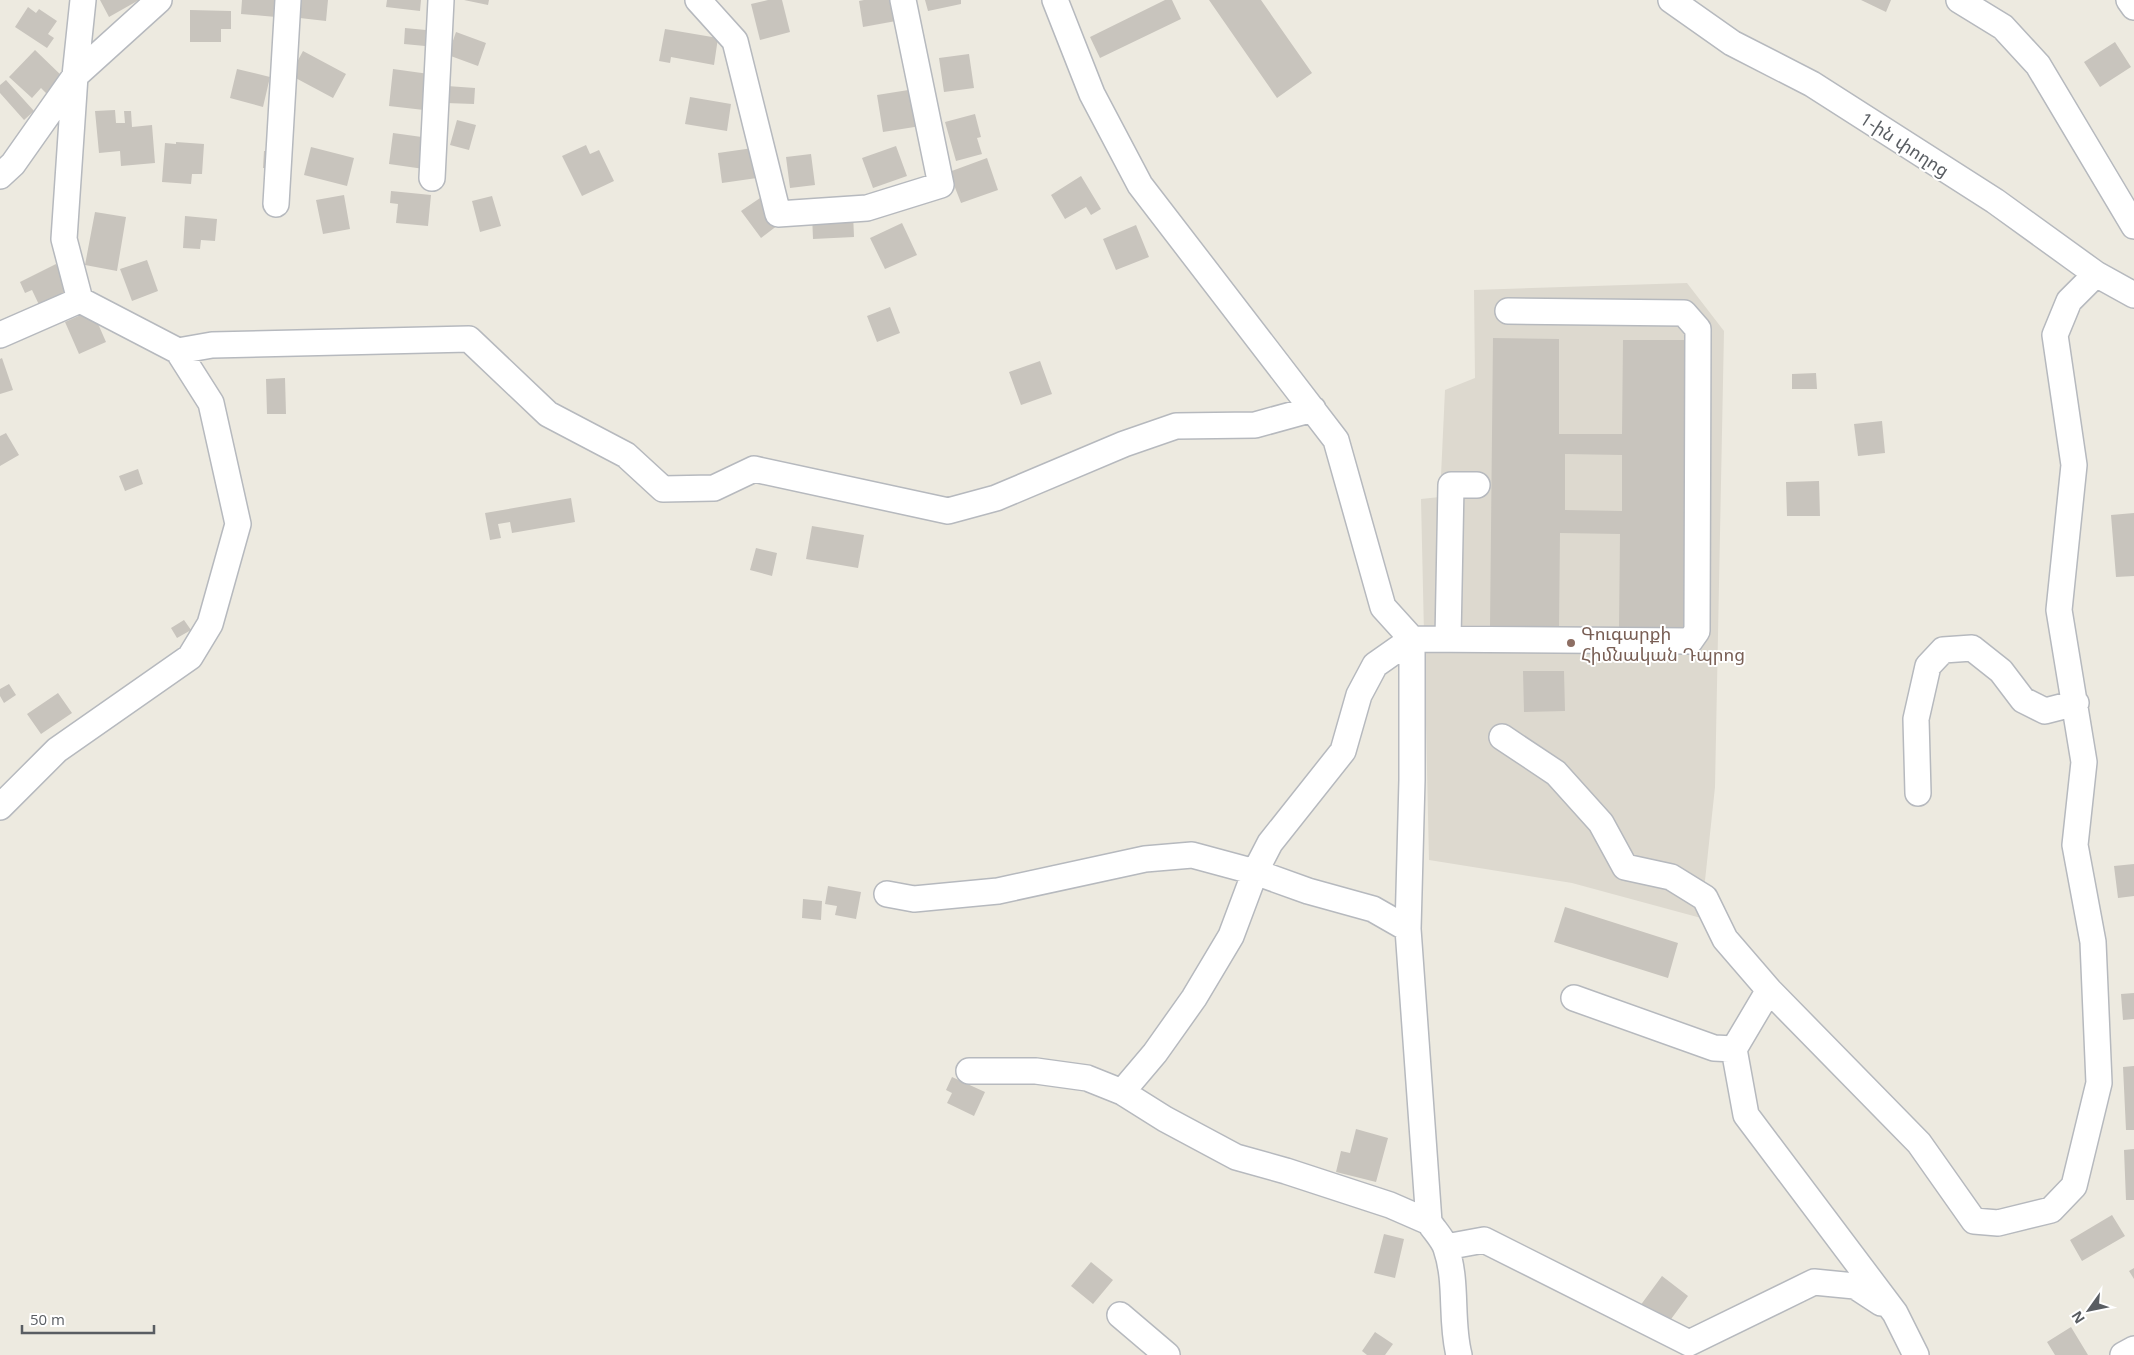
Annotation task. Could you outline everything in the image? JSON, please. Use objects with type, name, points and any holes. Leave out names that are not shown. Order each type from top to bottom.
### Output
[{"type":"street","points":[[0,807],[57,750],[190,657],[210,624],[238,524],[211,403],[178,351],[80,300],[64,239],[75,76],[84,0]]},
{"type":"street","points":[[0,176],[13,164],[75,76],[159,0]]},
{"type":"street","points":[[276,204],[288,0]]},
{"type":"street","points":[[432,178],[441,0]]},
{"type":"street","points":[[698,0],[735,41],[778,214],[867,208],[941,185],[904,0]]},
{"type":"street","points":[[1055,0],[1092,94],[1140,186],[1336,440],[1383,607],[1412,639],[1412,780],[1408,929],[1429,1222],[1446,1247],[1455,1294],[1456,1341],[1459,1355]]},
{"type":"street","name":"1-ին փողոց","points":[[1671,0],[1732,44],[1812,84],[1995,201],[2096,274],[2134,295]]},
{"type":"street","points":[[1959,0],[2003,27],[2038,65],[2134,226]]},
{"type":"street","points":[[2130,0],[2134,7]]},
{"type":"street","points":[[1502,737],[1556,773],[1601,823],[1625,867],[1671,876],[1705,898],[1724,939],[1769,990],[1919,1143],[1974,1221],[1998,1223],[2052,1210],[2074,1186],[2099,1083],[2093,942],[2075,846],[2084,762],[2076,703],[2059,610],[2074,465],[2055,335],[2069,301],[2096,274]]},
{"type":"street","points":[[0,335],[80,300]]},
{"type":"street","points":[[1122,1092],[1155,1053],[1199,990],[1231,936],[1254,872],[1270,843],[1343,751],[1359,695],[1375,666],[1412,639],[1690,641],[1697,631],[1698,329],[1684,313],[1508,311]]},
{"type":"street","points":[[178,351],[212,345],[469,339],[548,414],[626,455],[664,489],[714,488],[754,470],[948,511],[996,498],[1124,444],[1176,426],[1255,425],[1313,409]]},
{"type":"street","points":[[1448,639],[1451,485],[1476,485]]},
{"type":"street","points":[[1918,793],[1916,719],[1928,666],[1943,650],[1972,648],[2001,671],[2023,700],[2045,710],[2076,703]]},
{"type":"street","points":[[887,894],[914,899],[998,891],[1145,859],[1192,855],[1373,909],[1408,929]]},
{"type":"street","points":[[1769,990],[1734,1049],[1746,1115],[1895,1313],[1916,1355]]},
{"type":"street","points":[[1574,998],[1714,1048],[1734,1049]]},
{"type":"street","points":[[968,1071],[1036,1071],[1087,1078],[1122,1092],[1165,1119],[1236,1157],[1286,1171],[1390,1205],[1429,1222]]},
{"type":"street","points":[[1446,1247],[1484,1240],[1688,1343],[1814,1282],[1855,1286],[1895,1313]]},
{"type":"street","points":[[1120,1315],[1167,1355]]},
{"type":"street","points":[[2123,1355],[2134,1349]]},
{"type":"shaded area","name":"Գուգարքի Հիմնական Դպրոց","points":[[1687,283],[1724,331],[1715,787],[1701,918],[1572,883],[1429,860],[1421,499],[1440,497],[1445,390],[1475,378],[1474,290]]},
{"type":"building","points":[[100,0],[139,0],[109,17]]},
{"type":"building","points":[[242,0],[277,0],[276,17],[241,14]]},
{"type":"building","points":[[293,0],[328,0],[326,21],[291,17]]},
{"type":"building","points":[[387,0],[421,0],[420,11],[386,7]]},
{"type":"building","points":[[464,0],[489,0],[488,5]]},
{"type":"building","points":[[768,0],[782,0],[790,32],[760,40],[751,4]]},
{"type":"building","points":[[892,0],[896,21],[863,27],[859,1]]},
{"type":"building","points":[[925,0],[961,0],[961,4],[928,11]]},
{"type":"building","points":[[1165,0],[1172,0],[1181,19],[1100,58],[1090,37]]},
{"type":"building","points":[[1209,0],[1261,0],[1312,73],[1277,98]]},
{"type":"building","points":[[1861,0],[1891,0],[1886,12]]},
{"type":"building","points":[[28,7],[36,13],[39,9],[57,21],[48,34],[54,38],[47,48],[15,27]]},
{"type":"building","points":[[190,10],[231,11],[231,29],[221,29],[221,42],[190,42]]},
{"type":"building","points":[[405,28],[426,30],[425,46],[404,44]]},
{"type":"building","points":[[665,29],[718,38],[714,65],[671,57],[670,63],[659,61]]},
{"type":"building","points":[[456,32],[486,43],[478,66],[448,55]]},
{"type":"building","points":[[2115,42],[2131,67],[2100,87],[2084,62]]},
{"type":"building","points":[[35,50],[63,77],[47,94],[41,88],[32,98],[9,77]]},
{"type":"building","points":[[303,51],[346,74],[333,98],[290,75]]},
{"type":"building","points":[[969,54],[974,88],[944,92],[939,58]]},
{"type":"building","points":[[237,69],[270,77],[263,107],[230,98]]},
{"type":"building","points":[[393,69],[429,74],[424,110],[389,106]]},
{"type":"building","points":[[6,80],[34,111],[24,120],[0,93],[0,85]]},
{"type":"building","points":[[447,86],[475,88],[474,104],[446,103]]},
{"type":"building","points":[[921,88],[927,125],[883,132],[877,95]]},
{"type":"building","points":[[690,97],[731,104],[727,131],[685,124]]},
{"type":"building","points":[[115,110],[116,123],[125,123],[124,111],[131,111],[132,127],[152,125],[155,163],[121,166],[120,151],[99,153],[95,111]]},
{"type":"building","points":[[975,114],[981,137],[977,138],[982,154],[956,161],[945,122]]},
{"type":"building","points":[[457,120],[476,125],[469,150],[450,145]]},
{"type":"building","points":[[393,133],[429,138],[424,169],[389,164]]},
{"type":"building","points":[[176,142],[204,144],[202,174],[192,174],[191,184],[162,182],[165,143],[176,144]]},
{"type":"building","points":[[586,145],[590,154],[599,150],[614,181],[582,196],[562,156]]},
{"type":"building","points":[[896,146],[907,176],[873,188],[862,158]]},
{"type":"building","points":[[311,147],[354,158],[347,186],[304,175]]},
{"type":"building","points":[[760,147],[764,177],[722,183],[718,153]]},
{"type":"building","points":[[264,151],[275,151],[275,168],[263,168]]},
{"type":"building","points":[[811,154],[815,185],[790,188],[786,157]]},
{"type":"building","points":[[987,158],[998,190],[961,203],[949,172]]},
{"type":"building","points":[[1081,176],[1101,209],[1091,215],[1086,207],[1065,219],[1051,195]]},
{"type":"building","points":[[391,191],[431,195],[428,226],[396,223],[398,204],[390,203]]},
{"type":"building","points":[[344,195],[350,229],[323,234],[316,200]]},
{"type":"building","points":[[492,196],[501,226],[480,232],[472,201]]},
{"type":"building","points":[[763,196],[782,222],[761,238],[741,211]]},
{"type":"building","points":[[95,212],[126,217],[117,271],[85,265]]},
{"type":"building","points":[[853,213],[854,237],[813,239],[812,214]]},
{"type":"building","points":[[185,216],[217,219],[215,241],[201,240],[200,249],[183,248]]},
{"type":"building","points":[[902,223],[917,255],[885,269],[870,238]]},
{"type":"building","points":[[1136,225],[1149,257],[1116,270],[1103,239]]},
{"type":"building","points":[[147,260],[158,291],[132,301],[120,269]]},
{"type":"building","points":[[56,264],[72,297],[42,311],[32,290],[25,293],[20,282]]},
{"type":"building","points":[[890,307],[900,333],[877,342],[867,316]]},
{"type":"building","points":[[92,310],[106,342],[79,354],[65,322]]},
{"type":"building","points":[[1493,338],[1559,339],[1559,434],[1622,434],[1623,340],[1689,340],[1686,629],[1619,628],[1620,534],[1560,533],[1559,628],[1490,627]],"holes":[[[1565,454],[1622,455],[1622,511],[1565,510]]]},
{"type":"building","points":[[2,358],[13,390],[0,394],[0,359]]},
{"type":"building","points":[[1040,361],[1052,394],[1021,405],[1009,372]]},
{"type":"building","points":[[1816,373],[1817,389],[1792,389],[1792,374]]},
{"type":"building","points":[[285,378],[286,414],[267,414],[266,379]]},
{"type":"building","points":[[1882,421],[1885,453],[1858,456],[1854,424]]},
{"type":"building","points":[[6,433],[19,455],[0,466],[0,436]]},
{"type":"building","points":[[138,469],[143,484],[125,491],[119,476]]},
{"type":"building","points":[[1819,481],[1820,516],[1787,516],[1786,482]]},
{"type":"building","points":[[571,498],[575,522],[512,533],[510,522],[498,524],[501,538],[490,540],[485,513]]},
{"type":"building","points":[[2134,513],[2134,576],[2116,577],[2111,515]]},
{"type":"building","points":[[812,526],[864,535],[858,568],[806,559]]},
{"type":"building","points":[[756,548],[777,553],[772,576],[750,570]]},
{"type":"building","points":[[184,620],[191,630],[177,638],[171,628]]},
{"type":"building","points":[[1523,671],[1564,671],[1565,711],[1524,712]]},
{"type":"building","points":[[9,684],[16,695],[4,703],[0,696],[0,689]]},
{"type":"building","points":[[58,693],[72,713],[41,734],[27,714]]},
{"type":"building","points":[[2134,864],[2134,896],[2118,898],[2114,866]]},
{"type":"building","points":[[828,886],[861,892],[856,919],[835,915],[837,906],[825,904]]},
{"type":"building","points":[[803,899],[822,901],[821,920],[802,918]]},
{"type":"building","points":[[1565,907],[1678,943],[1668,978],[1554,942]]},
{"type":"building","points":[[2134,993],[2134,1019],[2123,1020],[2121,994]]},
{"type":"building","points":[[2134,1066],[2134,1130],[2126,1130],[2123,1067]]},
{"type":"building","points":[[952,1077],[985,1092],[974,1116],[947,1103],[952,1093],[946,1090]]},
{"type":"building","points":[[1356,1129],[1388,1138],[1376,1182],[1336,1172],[1341,1151],[1350,1153]]},
{"type":"building","points":[[2134,1149],[2134,1200],[2126,1200],[2124,1150]]},
{"type":"building","points":[[2112,1215],[2125,1236],[2082,1261],[2070,1240]]},
{"type":"building","points":[[1384,1234],[1404,1239],[1395,1278],[1374,1273]]},
{"type":"building","points":[[1091,1262],[1113,1280],[1093,1304],[1071,1286]]},
{"type":"building","points":[[2134,1268],[2134,1279],[2129,1271]]},
{"type":"building","points":[[1662,1276],[1688,1296],[1666,1326],[1640,1306]]},
{"type":"building","points":[[2071,1327],[2088,1355],[2055,1355],[2047,1342]]},
{"type":"building","points":[[1375,1332],[1393,1344],[1385,1355],[1367,1355],[1362,1351]]},
{"type":"place","name":"Գուգարքի Հիմնական Դպրոց","points":[[1571,643]]}]
